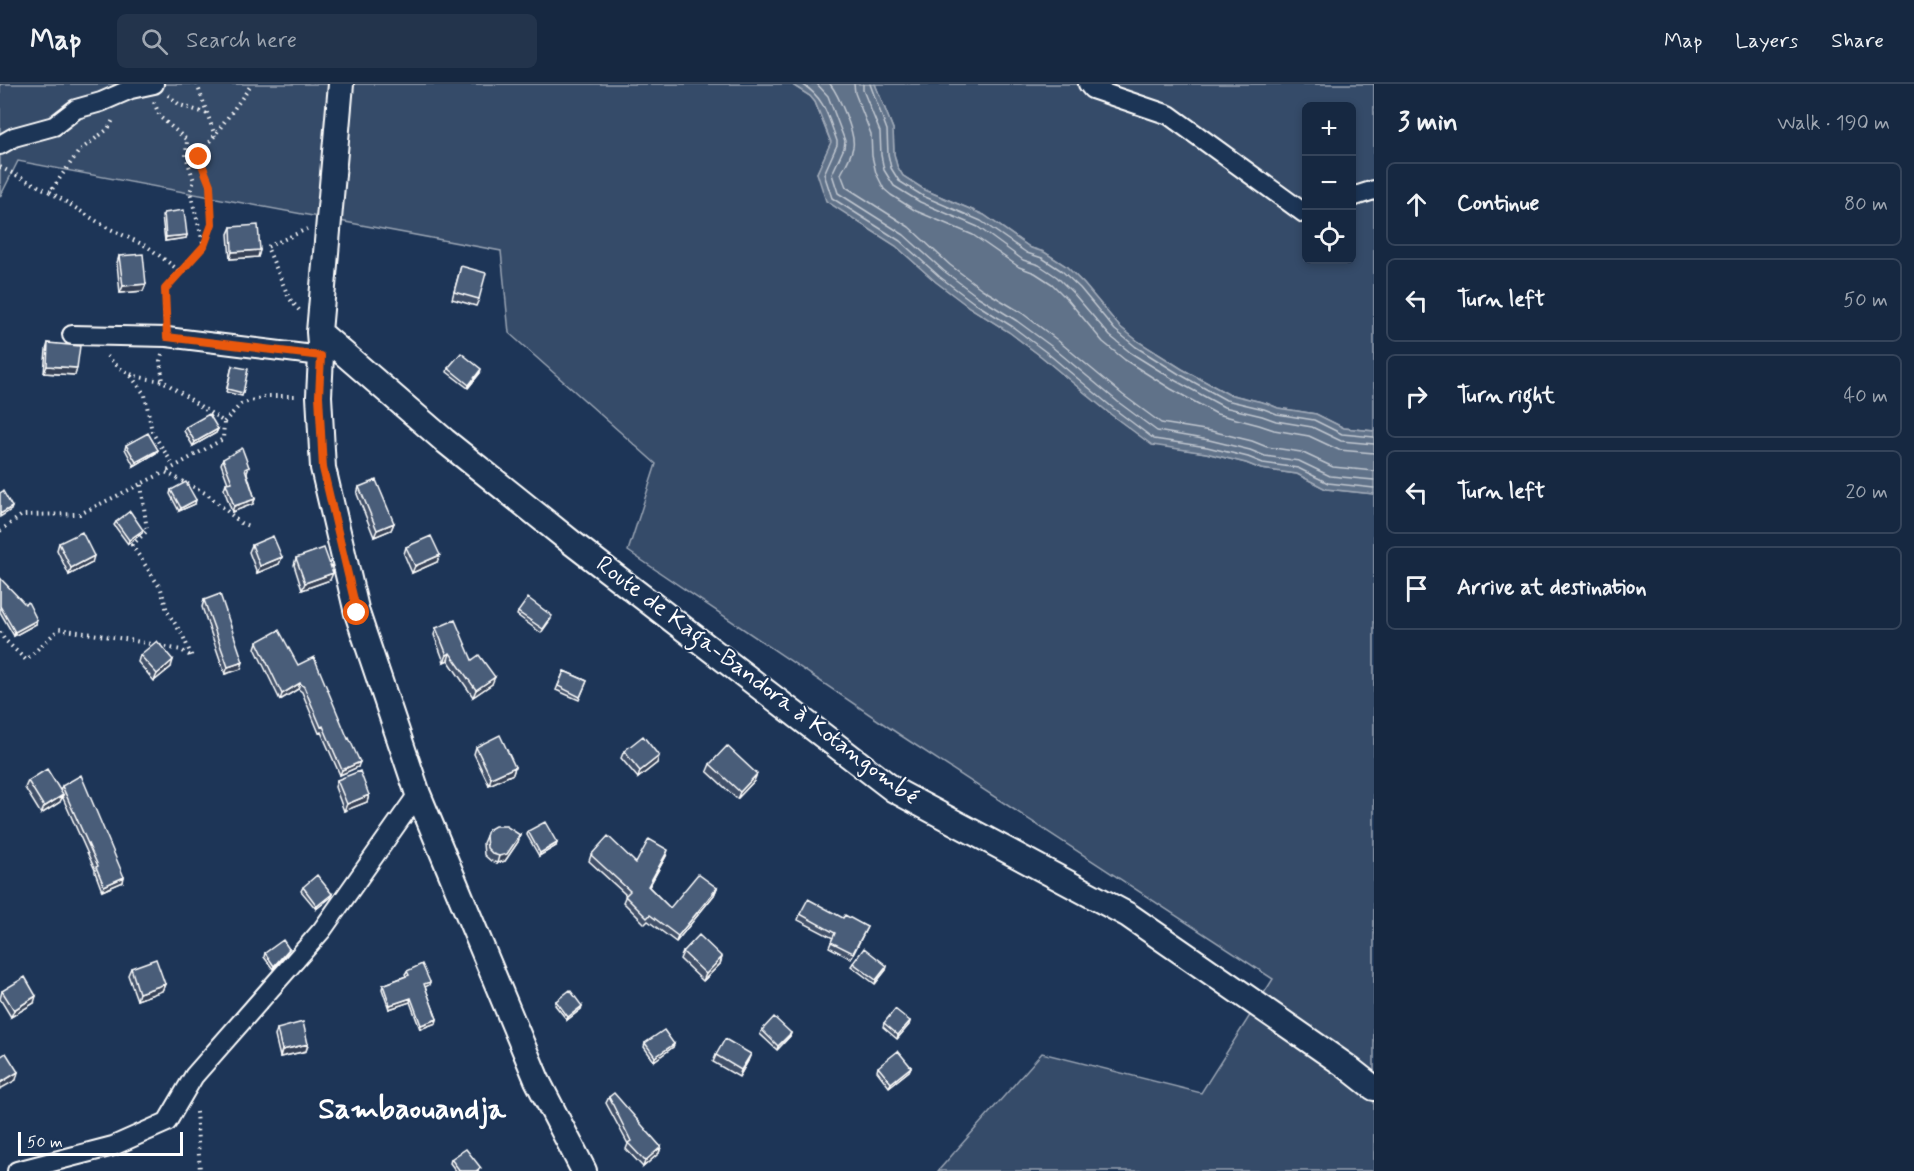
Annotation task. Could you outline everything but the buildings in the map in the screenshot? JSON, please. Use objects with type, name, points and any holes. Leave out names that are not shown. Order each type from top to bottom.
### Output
[{"type":"street","points":[[341,84],[319,332],[321,356],[319,396],[323,468],[357,613],[418,794],[537,1080],[584,1171]]},
{"type":"street","points":[[1088,84],[1092,89],[1169,115],[1302,212]]},
{"type":"street","points":[[0,145],[14,137],[54,126],[76,108],[150,88]]},
{"type":"street","points":[[1356,196],[1374,190]]},
{"type":"street","name":"Route de Kaga-Bandora à Kotangombé","points":[[319,332],[445,441],[571,543],[894,790],[1128,915],[1346,1066],[1374,1088]]},
{"type":"street","points":[[80,335],[167,337],[321,356]]},
{"type":"street","points":[[17,1171],[113,1146],[167,1122],[194,1076],[322,930],[418,794]]},
{"type":"path","points":[[197,84],[214,136]]},
{"type":"path","points":[[163,381],[160,361],[167,337],[165,289],[204,246],[212,224],[210,185],[199,157],[252,84]]},
{"type":"path","points":[[150,88],[180,105],[208,114]]},
{"type":"path","points":[[50,192],[79,151],[108,129],[150,88]]},
{"type":"path","points":[[150,88],[160,117],[187,140],[186,156],[194,181],[190,192],[204,246]]},
{"type":"path","points":[[0,167],[50,192],[106,227],[148,248],[181,272]]},
{"type":"path","points":[[319,332],[289,298],[267,247],[329,218]]},
{"type":"path","points":[[80,335],[131,376],[145,394],[152,432],[174,466]]},
{"type":"path","points":[[131,376],[163,381],[224,422]]},
{"type":"path","points":[[0,531],[22,515],[80,514],[165,472],[223,439],[224,422],[241,404],[267,396],[319,396]]},
{"type":"path","points":[[165,472],[207,494],[241,523],[251,527]]},
{"type":"path","points":[[0,632],[4,639],[26,660],[58,630],[125,639],[181,650],[192,657],[183,636],[167,611],[161,589],[132,545],[147,531],[141,484]]},
{"type":"path","points":[[196,1112],[200,1171]]},
{"type":"shaded area","points":[[0,84],[791,84],[815,102],[831,143],[817,173],[858,222],[896,246],[936,282],[969,307],[1009,332],[1109,413],[1152,444],[1206,453],[1261,469],[1297,474],[1326,489],[1374,494],[1374,1171],[938,1171],[1042,1053],[1201,1093],[1273,979],[900,735],[628,551],[656,464],[509,333],[501,251],[18,161],[0,197]]},
{"type":"shaded area","points":[[875,84],[1374,84],[1374,431],[1344,428],[1316,414],[1278,408],[1228,394],[1182,369],[1139,342],[1119,326],[1066,266],[1044,252],[1031,248],[984,215],[925,190],[903,176],[894,154],[893,129]]},
{"type":"water","points":[[791,84],[875,84],[893,129],[894,154],[903,176],[925,190],[984,215],[1031,248],[1044,252],[1066,266],[1119,326],[1139,342],[1182,369],[1228,394],[1278,408],[1316,414],[1344,428],[1374,431],[1374,494],[1326,489],[1297,474],[1261,469],[1206,453],[1152,445],[1009,332],[969,307],[936,282],[896,246],[826,201],[817,173],[831,142],[815,102]]},
{"type":"district","name":"Sambaouandja","points":[[412,1109]]},
{"type":"route","points":[[199,157],[210,185],[212,224],[204,246],[165,289],[167,337],[321,356],[319,396],[323,468],[357,613]]}]
